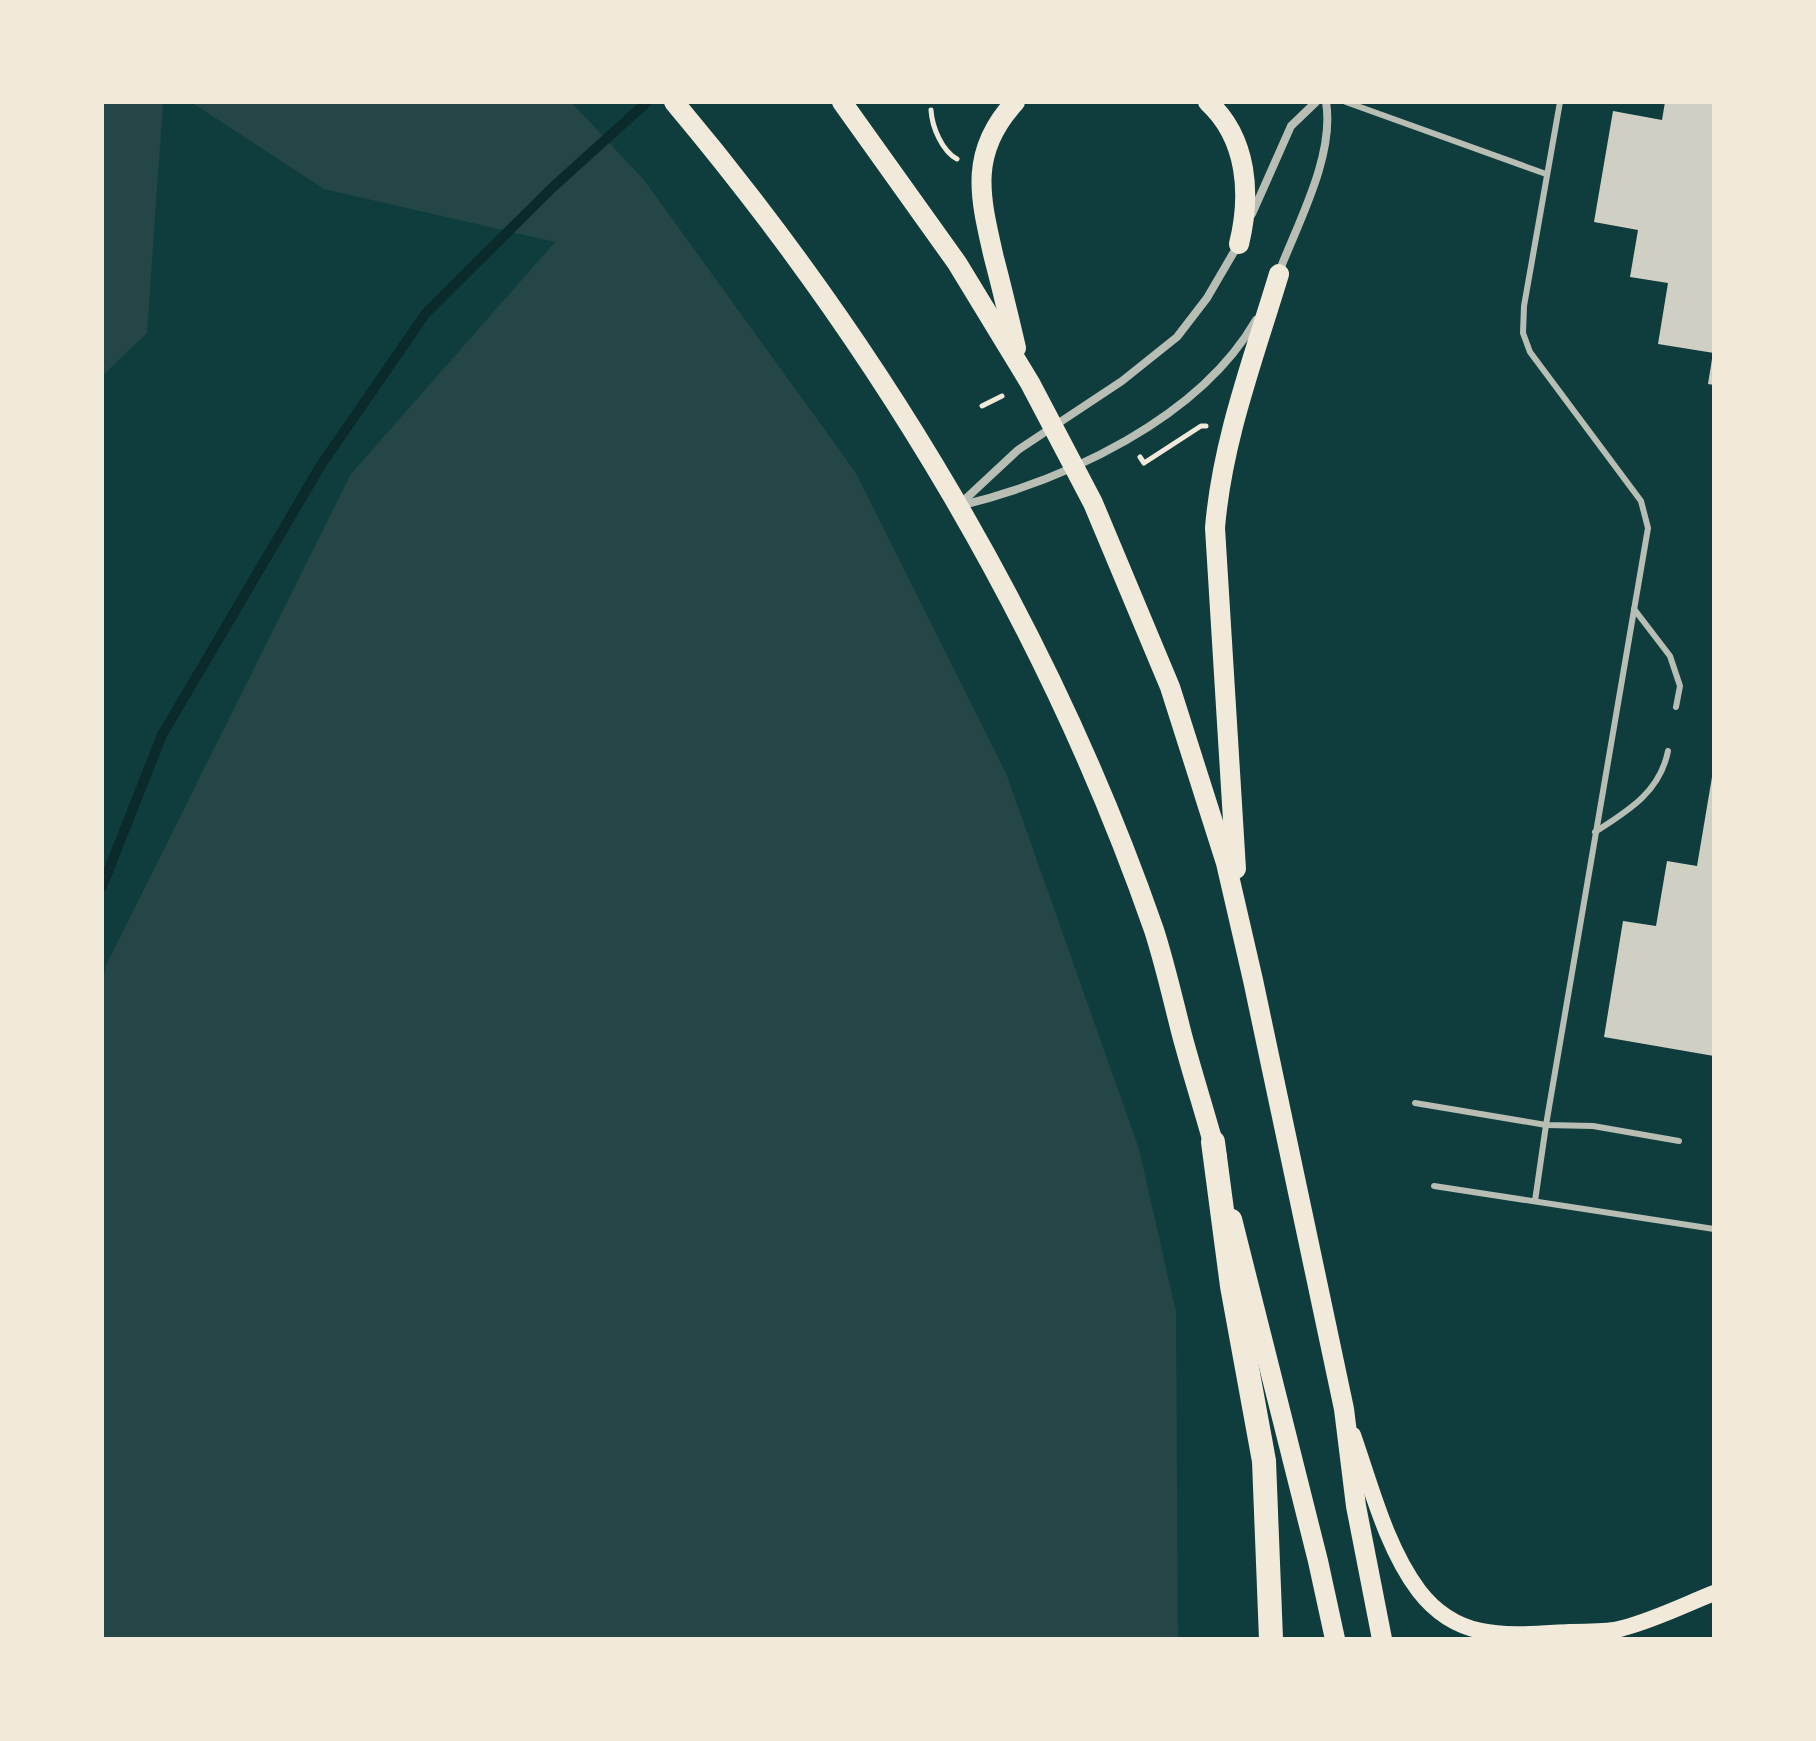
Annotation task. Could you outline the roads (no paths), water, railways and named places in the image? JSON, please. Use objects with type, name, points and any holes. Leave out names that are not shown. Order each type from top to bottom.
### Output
[{"type":"highway","points":[[1213,1142],[1232,1286],[1264,1461],[1271,1639]]},
{"type":"main road","points":[[842,102],[923,213],[982,302],[1053,425],[1123,570],[1170,687],[1204,789],[1240,921],[1344,1409],[1356,1506],[1382,1639]]},
{"type":"main road","points":[[1015,102],[988,142],[980,191],[1020,367]]},
{"type":"main road","points":[[1208,102],[1225,123],[1242,160],[1246,199],[1239,244]]},
{"type":"main road","points":[[680,110],[756,205],[843,323],[909,425],[1035,651],[1111,818],[1155,934],[1213,1142],[1335,1639]]},
{"type":"main road","points":[[1240,921],[1215,528],[1217,499],[1231,436],[1279,274]]},
{"type":"main road","points":[[1344,1409],[1399,1554],[1419,1590],[1436,1610],[1464,1627],[1497,1635],[1616,1634],[1714,1593]]},
{"type":"street","points":[[957,507],[997,468],[1053,425],[1122,381],[1177,337],[1207,298],[1239,244],[1291,126],[1316,102]]},
{"type":"street","points":[[957,507],[995,497],[1075,466],[1141,430],[1210,378],[1251,329],[1279,274],[1323,157],[1328,137],[1326,102]]},
{"type":"lane","points":[[1346,102],[1546,174]]},
{"type":"lane","points":[[1535,1201],[1648,528],[1641,501],[1530,352],[1523,333],[1526,291],[1560,102]]},
{"type":"lane","points":[[1634,609],[1670,656],[1680,686],[1676,707]]},
{"type":"lane","points":[[1595,832],[1644,799],[1665,766],[1668,751]]},
{"type":"lane","points":[[1415,1103],[1546,1125],[1593,1126],[1679,1141]]},
{"type":"lane","points":[[1434,1186],[1714,1229]]},
{"type":"waterway","points":[[102,887],[162,735],[321,465],[426,313],[552,188],[647,102]]}]
